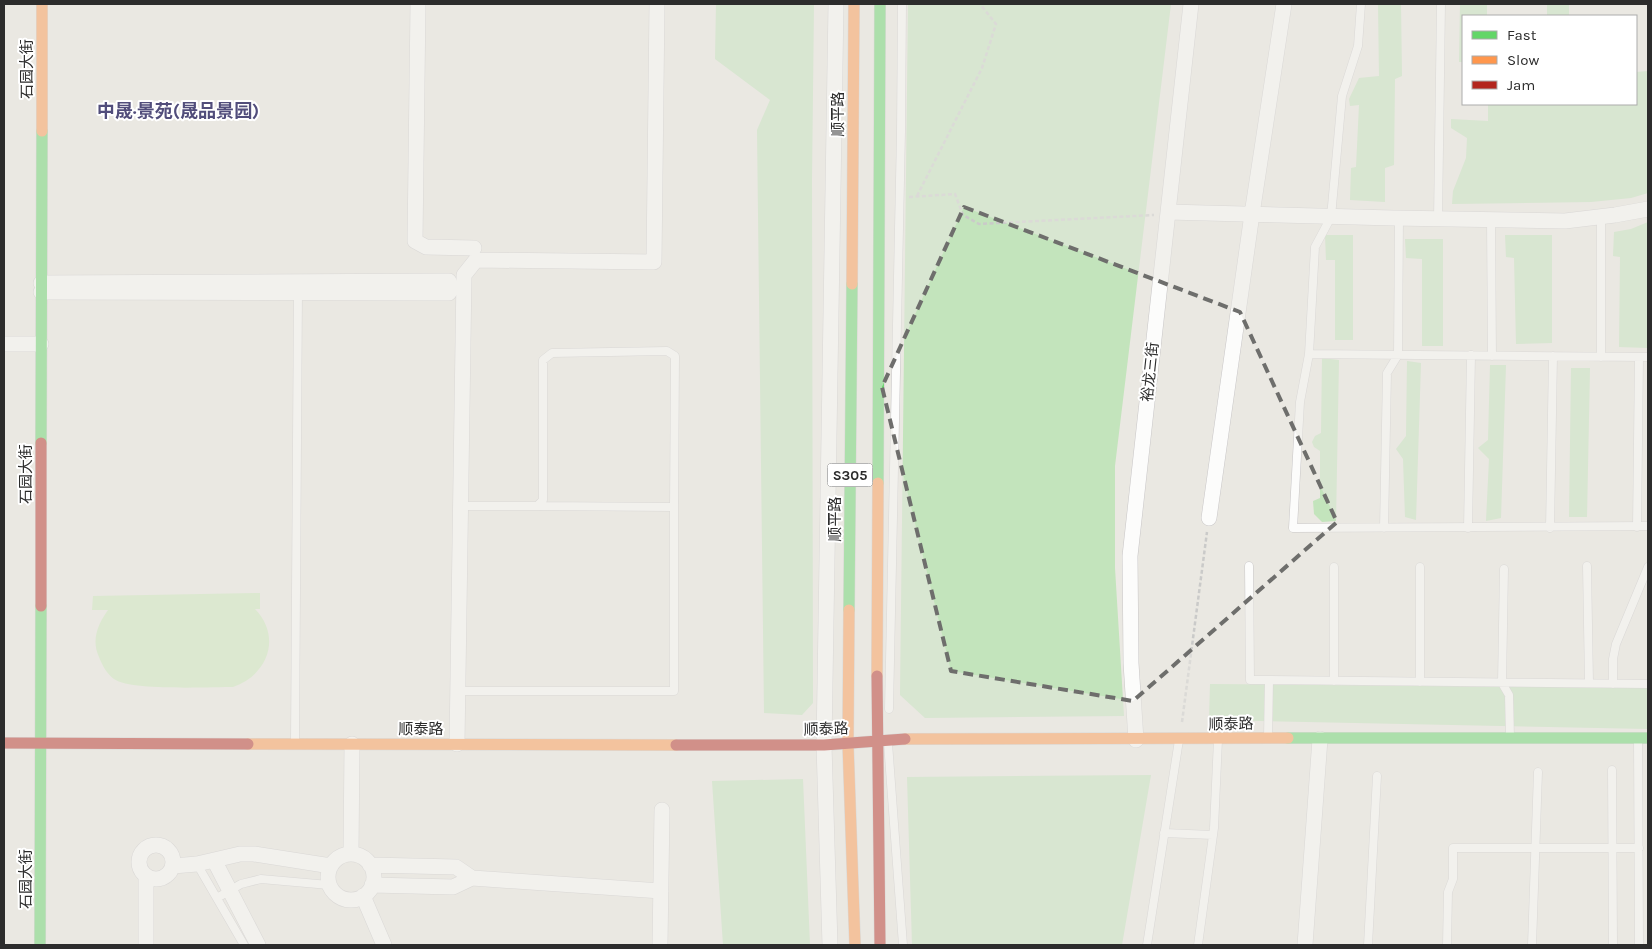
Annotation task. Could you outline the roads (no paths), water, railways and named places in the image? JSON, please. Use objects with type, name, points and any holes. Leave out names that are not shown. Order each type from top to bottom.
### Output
[{"type":"street","name":"石园大街","points":[[40,945],[42,4]]},
{"type":"street","points":[[418,4],[415,241],[426,246],[474,248]]},
{"type":"street","points":[[457,744],[464,275],[476,260],[654,262],[657,4]]},
{"type":"street","points":[[830,945],[824,746],[836,4]]},
{"type":"street","name":"顺平路","points":[[854,4],[848,744],[855,945]]},
{"type":"street","name":"S305","points":[[880,4],[884,738],[880,945]]},
{"type":"street","name":"裕龙三街","points":[[1136,740],[1131,663],[1130,556],[1191,4]]},
{"type":"street","points":[[1209,518],[1284,4]]},
{"type":"street","points":[[1168,212],[1565,221],[1648,209]]},
{"type":"street","points":[[42,287],[449,287]]},
{"type":"street","points":[[4,344],[42,344]]},
{"type":"street","name":"顺泰路","points":[[4,743],[824,746],[884,738],[1136,740],[1643,738]]},
{"type":"street","points":[[1305,945],[1320,738]]},
{"type":"street","points":[[351,854],[352,744]]},
{"type":"street","points":[[660,945],[662,810]]},
{"type":"street","points":[[153,845],[161,846],[168,850],[172,858],[172,866],[165,877],[152,879],[146,877],[140,870],[138,862],[140,854],[146,848],[153,845]]},
{"type":"street","points":[[172,866],[197,864],[240,854],[254,854],[331,866]]},
{"type":"street","points":[[384,945],[368,891],[373,871],[370,865],[358,856],[351,854],[343,856],[336,860],[328,872],[329,885],[340,898],[348,900],[356,900],[368,891],[453,887],[472,878],[660,891]]},
{"type":"street","points":[[214,860],[258,945]]},
{"type":"street","points":[[370,865],[456,867],[472,878]]},
{"type":"street","points":[[146,877],[146,945]]},
{"type":"lane","points":[[889,721],[902,4]]},
{"type":"lane","points":[[1361,4],[1358,46],[1342,96],[1331,217],[1315,247],[1309,354],[1300,402],[1293,528],[1648,526]]},
{"type":"lane","points":[[1438,219],[1441,4]]},
{"type":"lane","points":[[1601,357],[1602,217]]},
{"type":"lane","points":[[1384,528],[1387,373],[1398,355],[1399,218]]},
{"type":"lane","points":[[1491,220],[1492,356]]},
{"type":"lane","points":[[295,744],[298,287]]},
{"type":"lane","points":[[458,691],[674,691],[675,356],[666,350],[552,353],[543,360],[543,500],[537,506]]},
{"type":"lane","points":[[1309,354],[1648,357]]},
{"type":"lane","points":[[1468,528],[1471,356]]},
{"type":"lane","points":[[1550,528],[1553,356]]},
{"type":"lane","points":[[1637,526],[1639,357]]},
{"type":"lane","points":[[460,506],[674,507]]},
{"type":"lane","points":[[1250,566],[1250,680],[1648,684]]},
{"type":"lane","points":[[1587,566],[1589,683]]},
{"type":"lane","points":[[1420,567],[1420,682]]},
{"type":"lane","points":[[1613,684],[1613,659],[1616,644],[1648,567]]},
{"type":"lane","points":[[1334,568],[1334,681]]},
{"type":"lane","points":[[1504,568],[1502,683],[1509,695],[1510,738]]},
{"type":"lane","points":[[1268,739],[1269,680]]},
{"type":"lane","points":[[884,738],[903,945]]},
{"type":"lane","points":[[1639,945],[1638,848],[1643,738]]},
{"type":"lane","points":[[1147,945],[1179,740]]},
{"type":"lane","points":[[1198,945],[1213,834],[1218,740]]},
{"type":"lane","points":[[1612,770],[1613,945]]},
{"type":"lane","points":[[1532,945],[1538,772]]},
{"type":"lane","points":[[1368,945],[1377,776]]},
{"type":"lane","points":[[1164,834],[1213,834]]},
{"type":"lane","points":[[1447,945],[1448,892],[1453,879],[1453,848],[1638,848]]},
{"type":"lane","points":[[197,864],[244,945]]},
{"type":"lane","points":[[217,898],[241,884],[261,879],[329,885]]},
{"type":"lane","points":[[1639,898],[1648,898]]},
{"type":"district","name":"中晟·景苑(晟品景园)","points":[[178,111]]}]
